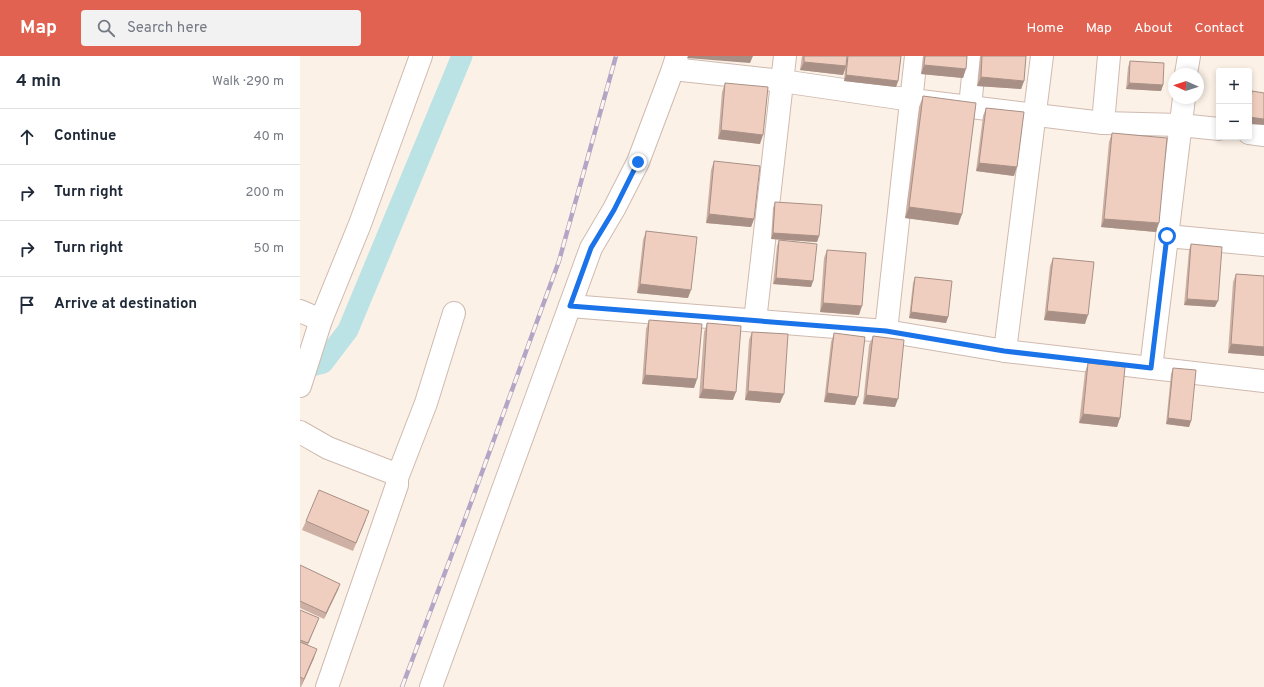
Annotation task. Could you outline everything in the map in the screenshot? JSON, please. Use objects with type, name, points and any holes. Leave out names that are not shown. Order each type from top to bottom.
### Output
[{"type":"street","points":[[755,320],[785,56]]},
{"type":"street","points":[[886,331],[916,56]]},
{"type":"street","points":[[970,107],[975,56]]},
{"type":"street","points":[[1004,351],[1036,115],[1042,56]]},
{"type":"street","points":[[1103,123],[1109,56]]},
{"type":"street","points":[[1187,68],[1189,56]]},
{"type":"street","points":[[300,386],[321,320],[360,224],[417,59]]},
{"type":"street","points":[[431,687],[591,248],[614,210],[638,162],[675,62],[782,81],[912,100],[1103,123],[1180,125],[1216,129]]},
{"type":"street","points":[[1151,368],[1183,104]]},
{"type":"street","points":[[1252,133],[1264,135]]},
{"type":"street","points":[[1167,236],[1264,245]]},
{"type":"street","points":[[570,306],[886,331],[1004,351],[1264,381]]},
{"type":"street","points":[[300,311],[321,320]]},
{"type":"street","points":[[327,687],[397,485],[397,478],[426,403],[454,313]]},
{"type":"street","points":[[300,432],[328,448],[393,473],[397,478]]},
{"type":"building","points":[[804,56],[847,56],[846,66],[804,62]]},
{"type":"building","points":[[848,56],[901,56],[898,81],[846,75]]},
{"type":"building","points":[[925,56],[967,56],[966,69],[924,65]]},
{"type":"building","points":[[982,56],[1026,56],[1024,81],[981,77]]},
{"type":"building","points":[[1130,61],[1164,63],[1163,85],[1129,83]]},
{"type":"building","points":[[725,83],[768,87],[763,135],[721,130]]},
{"type":"building","points":[[1252,91],[1264,93],[1264,119],[1252,117]]},
{"type":"building","points":[[923,96],[976,103],[962,214],[909,207]]},
{"type":"building","points":[[986,108],[1024,112],[1017,167],[979,163]]},
{"type":"building","points":[[1112,133],[1167,138],[1159,223],[1104,219]]},
{"type":"building","points":[[714,161],[760,166],[754,219],[709,214]]},
{"type":"building","points":[[775,202],[822,205],[819,236],[773,233]]},
{"type":"building","points":[[646,231],[697,237],[691,290],[640,284]]},
{"type":"building","points":[[779,240],[817,244],[813,281],[776,278]]},
{"type":"building","points":[[1191,244],[1222,247],[1218,301],[1187,299]]},
{"type":"building","points":[[827,250],[866,253],[862,306],[823,303]]},
{"type":"building","points":[[1053,258],[1094,262],[1088,315],[1047,311]]},
{"type":"building","points":[[1236,274],[1264,276],[1264,347],[1231,344]]},
{"type":"building","points":[[915,277],[952,281],[948,317],[911,312]]},
{"type":"building","points":[[649,320],[702,324],[697,379],[645,375]]},
{"type":"building","points":[[707,323],[741,326],[736,392],[703,389]]},
{"type":"building","points":[[752,332],[788,334],[784,394],[748,391]]},
{"type":"building","points":[[834,333],[865,337],[858,397],[827,393]]},
{"type":"building","points":[[873,336],[904,340],[898,399],[866,395]]},
{"type":"building","points":[[1088,363],[1125,367],[1120,418],[1083,414]]},
{"type":"building","points":[[1173,368],[1196,370],[1191,421],[1168,418]]},
{"type":"building","points":[[319,490],[369,511],[356,543],[306,521]]},
{"type":"building","points":[[300,565],[340,584],[326,613],[300,601]]},
{"type":"building","points":[[300,610],[319,618],[308,643],[300,640]]},
{"type":"building","points":[[300,642],[317,649],[304,679],[300,677]]},
{"type":"waterway","points":[[300,369],[323,363],[348,330],[462,56]]},
{"type":"railway","points":[[402,687],[559,261],[616,56]]},
{"type":"route","points":[[638,162],[614,210],[591,248],[570,306],[886,331],[1004,351],[1151,368],[1167,236]]}]
